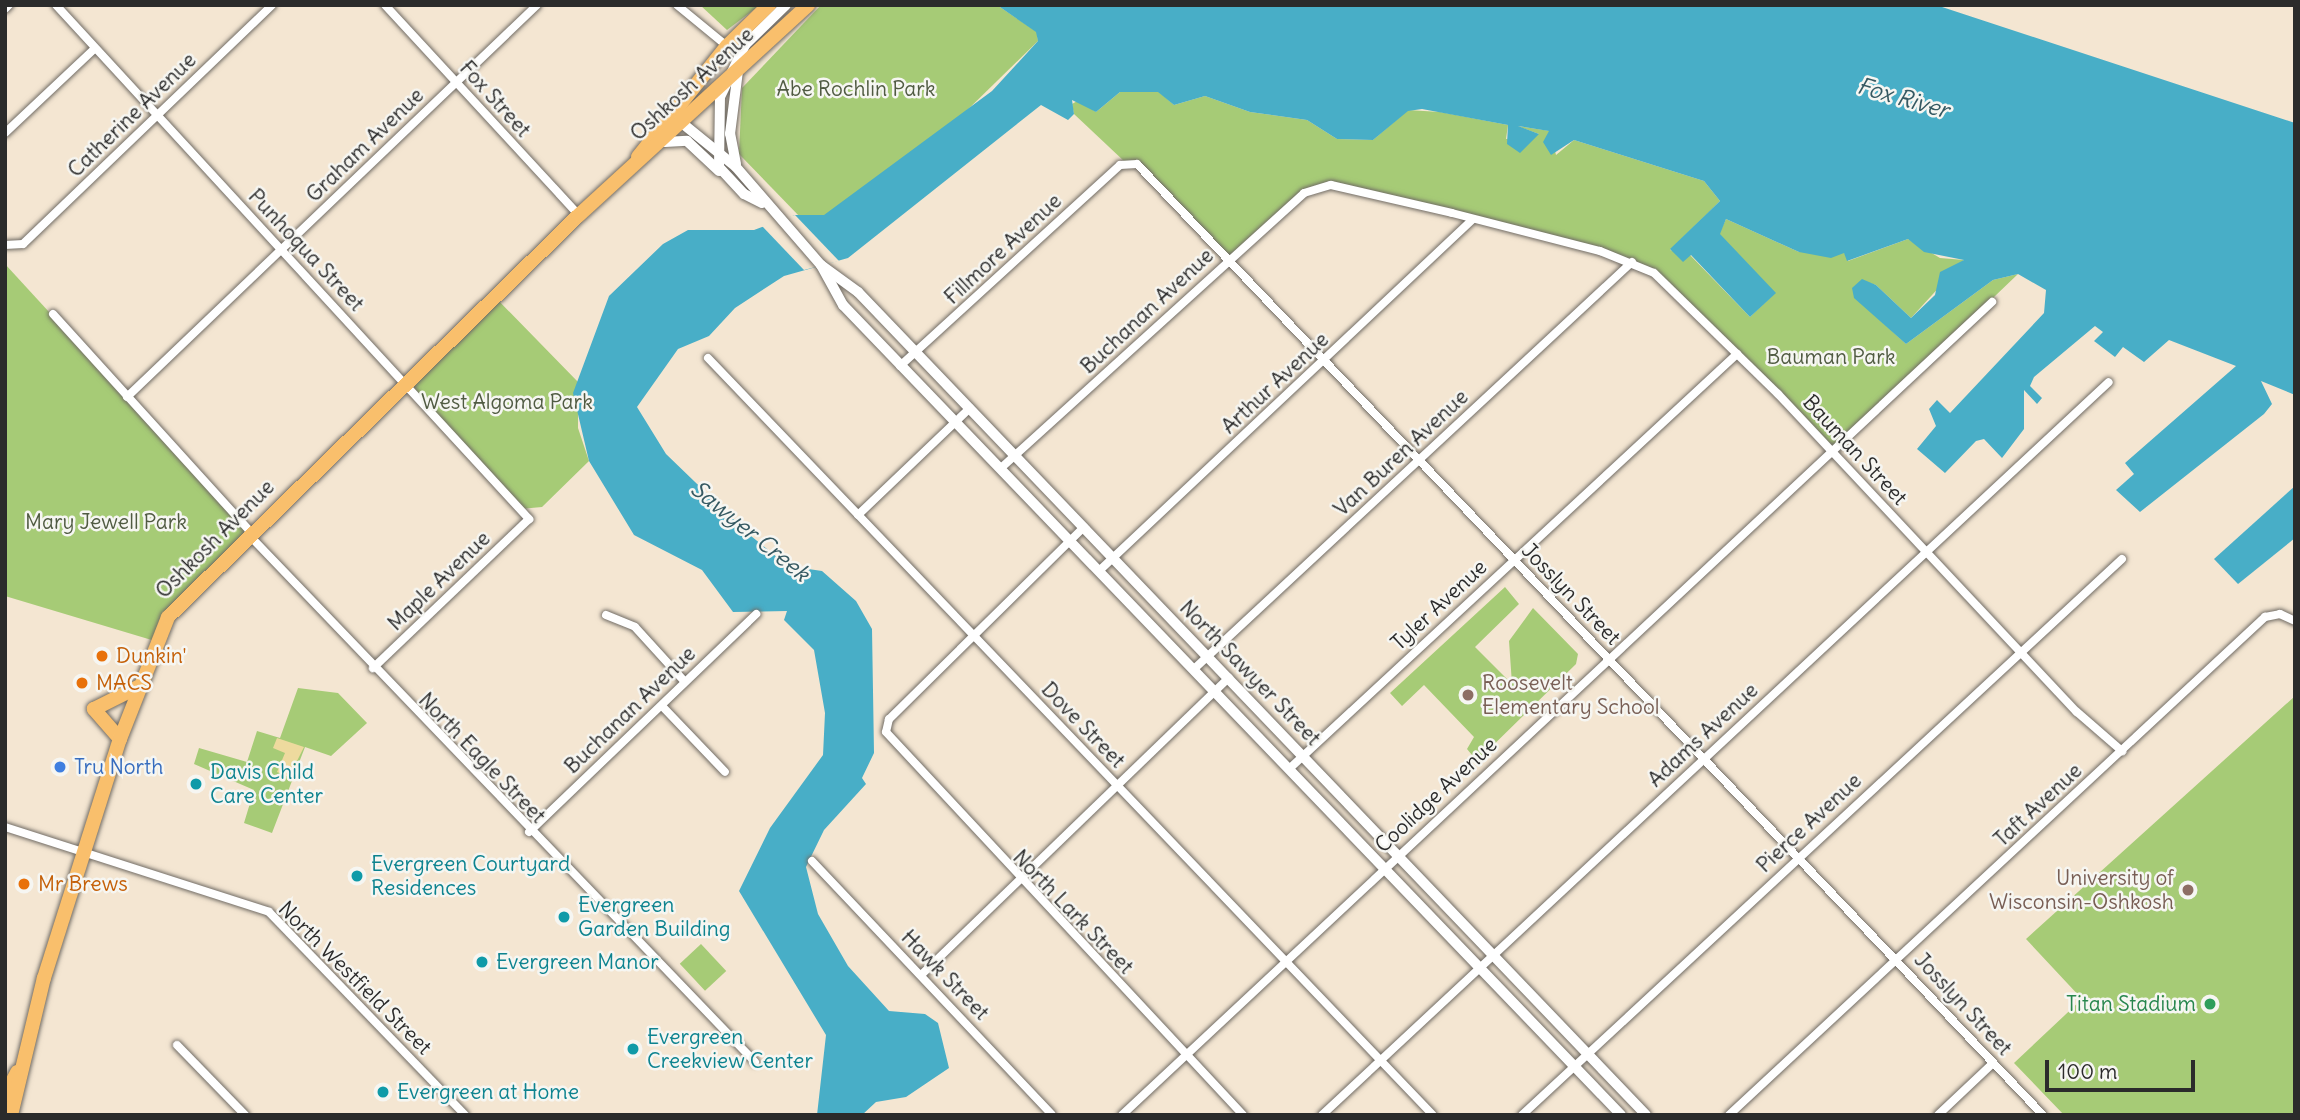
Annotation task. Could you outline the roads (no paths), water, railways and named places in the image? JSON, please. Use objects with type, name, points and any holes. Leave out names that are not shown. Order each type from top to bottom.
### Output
[{"type":"main road","name":"Oshkosh Avenue","points":[[633,164],[665,142],[727,46],[769,5]]},
{"type":"main road","name":"Oshkosh Avenue","points":[[11,1115],[22,1064],[85,850],[138,687],[168,617],[249,532],[579,215],[678,121],[723,86],[808,5]]},
{"type":"main road","points":[[120,739],[94,709],[138,687]]},
{"type":"main road","name":"Oshkosh Avenue","points":[[5,1095],[22,1064]]},
{"type":"street","name":"Punhoqua Street","points":[[56,5],[529,519]]},
{"type":"street","name":"Catherine Avenue","points":[[5,245],[15,247],[272,5]]},
{"type":"street","name":"Fox Street","points":[[385,5],[579,215]]},
{"type":"street","name":"Graham Avenue","points":[[127,397],[537,5]]},
{"type":"street","points":[[677,5],[727,46]]},
{"type":"street","points":[[724,177],[716,149],[723,86],[745,46],[786,5]]},
{"type":"street","points":[[5,133],[94,49]]},
{"type":"street","points":[[738,71],[730,134],[741,173]]},
{"type":"street","name":"North Sawyer Street","points":[[678,121],[716,149],[741,173],[762,204]]},
{"type":"street","name":"North Sawyer Street","points":[[665,142],[687,141],[724,177],[762,204],[778,220],[821,265],[843,305],[900,366],[1100,570],[1621,1115]]},
{"type":"street","name":"Josslyn Street","points":[[1130,161],[1326,360],[2043,1115]]},
{"type":"street","name":"Fillmore Avenue","points":[[900,366],[1130,161]]},
{"type":"street","name":"Buchanan Avenue","points":[[1001,468],[1229,259],[1320,186]]},
{"type":"street","name":"Bauman Street","points":[[1320,186],[1474,219],[1632,262],[1670,286],[1833,451],[2019,652],[2122,751]]},
{"type":"street","name":"Arthur Avenue","points":[[1100,570],[1474,219]]},
{"type":"street","name":"Van Buren Avenue","points":[[1194,668],[1632,262]]},
{"type":"street","name":"North Sawyer Street","points":[[821,265],[840,276],[970,408],[1646,1115]]},
{"type":"street","name":"Coolidge Avenue","points":[[1122,1115],[1384,867],[1992,302]]},
{"type":"street","name":"North Eagle Street","points":[[53,314],[373,668],[529,832],[755,1062]]},
{"type":"street","name":"Tyler Avenue","points":[[1289,769],[1737,354]]},
{"type":"street","name":"Dove Street","points":[[708,358],[1433,1115]]},
{"type":"street","name":"Adams Avenue","points":[[1322,1115],[1478,966],[2109,382]]},
{"type":"street","points":[[858,515],[970,408]]},
{"type":"street","name":"Maple Avenue","points":[[373,668],[529,519]]},
{"type":"street","points":[[972,635],[1084,527]]},
{"type":"street","name":"Pierce Avenue","points":[[1522,1115],[2122,559]]},
{"type":"street","name":"Buchanan Avenue","points":[[529,832],[756,614]]},
{"type":"street","name":"Taft Avenue","points":[[1729,1115],[2265,617],[2280,614],[2295,621]]},
{"type":"street","points":[[606,615],[635,627],[685,682]]},
{"type":"street","name":"North Lark Street","points":[[972,635],[886,727],[906,761],[1243,1115]]},
{"type":"street","points":[[920,975],[1020,882],[1229,678]]},
{"type":"street","points":[[662,706],[725,772]]},
{"type":"street","name":"North Westfield Street","points":[[5,827],[85,850],[269,912],[465,1115]]},
{"type":"street","name":"Hawk Street","points":[[812,861],[1052,1115]]},
{"type":"street","points":[[177,1045],[245,1115]]},
{"type":"street","points":[[1938,1115],[1993,1063]]},
{"type":"water","name":"Fox River","points":[[997,5],[1936,5],[2295,123],[2295,395],[2261,381],[2272,404],[2264,414],[2140,512],[2116,490],[2134,474],[2125,463],[2236,366],[2169,340],[2144,362],[2123,347],[2115,357],[2094,341],[2103,332],[2095,326],[2034,377],[2030,386],[2042,398],[2037,404],[2024,390],[2024,429],[2002,458],[1984,439],[1976,441],[1945,473],[1917,449],[1936,426],[1929,409],[1937,400],[1950,413],[2044,313],[2046,290],[2018,274],[1993,280],[1906,344],[1854,298],[1852,288],[1862,279],[1876,285],[1911,318],[1935,295],[1940,272],[1964,260],[1924,252],[1908,239],[1847,261],[1844,253],[1831,258],[1799,252],[1726,219],[1720,234],[1776,293],[1750,317],[1691,255],[1683,262],[1670,249],[1720,201],[1704,181],[1574,140],[1551,155],[1543,142],[1549,131],[1518,126],[1539,134],[1520,153],[1507,144],[1508,125],[1422,109],[1408,111],[1373,140],[1337,139],[1307,120],[1250,112],[1205,96],[1174,105],[1158,92],[1120,92],[1096,112],[1072,100],[1074,114],[1068,120],[1041,105],[848,258],[784,276],[735,308],[709,336],[678,349],[637,407],[666,454],[751,536],[788,566],[822,571],[856,601],[872,629],[874,753],[862,778],[866,784],[824,830],[806,867],[818,914],[848,966],[889,1011],[925,1014],[938,1023],[949,1068],[906,1097],[876,1102],[862,1115],[817,1115],[826,1035],[739,891],[770,828],[823,755],[825,713],[814,650],[784,620],[787,611],[733,612],[702,570],[634,535],[589,461],[573,393],[609,296],[663,244],[688,230],[754,230],[795,215],[824,215],[992,91],[1038,41],[1036,32]]},
{"type":"water","points":[[2295,486],[2295,538],[2238,584],[2214,559]]},
{"type":"place","name":"Dunkin'","points":[[102,656]]},
{"type":"place","name":"MACS","points":[[82,683]]},
{"type":"place","name":"Roosevelt Elementary School","points":[[1468,695]]},
{"type":"place","name":"Tru North","points":[[60,767]]},
{"type":"place","name":"Davis Child Care Center","points":[[196,784]]},
{"type":"place","name":"Evergreen Courtyard Residences","points":[[357,876]]},
{"type":"place","name":"Mr Brews","points":[[24,884]]},
{"type":"place","name":"University of Wisconsin-Oshkosh","points":[[2188,890]]},
{"type":"place","name":"Evergreen Garden Building","points":[[564,917]]},
{"type":"place","name":"Evergreen Manor","points":[[482,962]]},
{"type":"place","name":"Titan Stadium","points":[[2210,1004]]},
{"type":"place","name":"Evergreen Creekview Center","points":[[633,1049]]},
{"type":"place","name":"Evergreen at Home","points":[[383,1092]]},
{"type":"park label","name":"Abe Rochlin Park","points":[[856,89]]},
{"type":"park label","name":"Bauman Park","points":[[1831,357]]},
{"type":"park label","name":"West Algoma Park","points":[[507,402]]},
{"type":"park label","name":"Mary Jewell Park","points":[[106,522]]},
{"type":"water label","name":"Sawyer Creek","points":[[750,531]]}]
